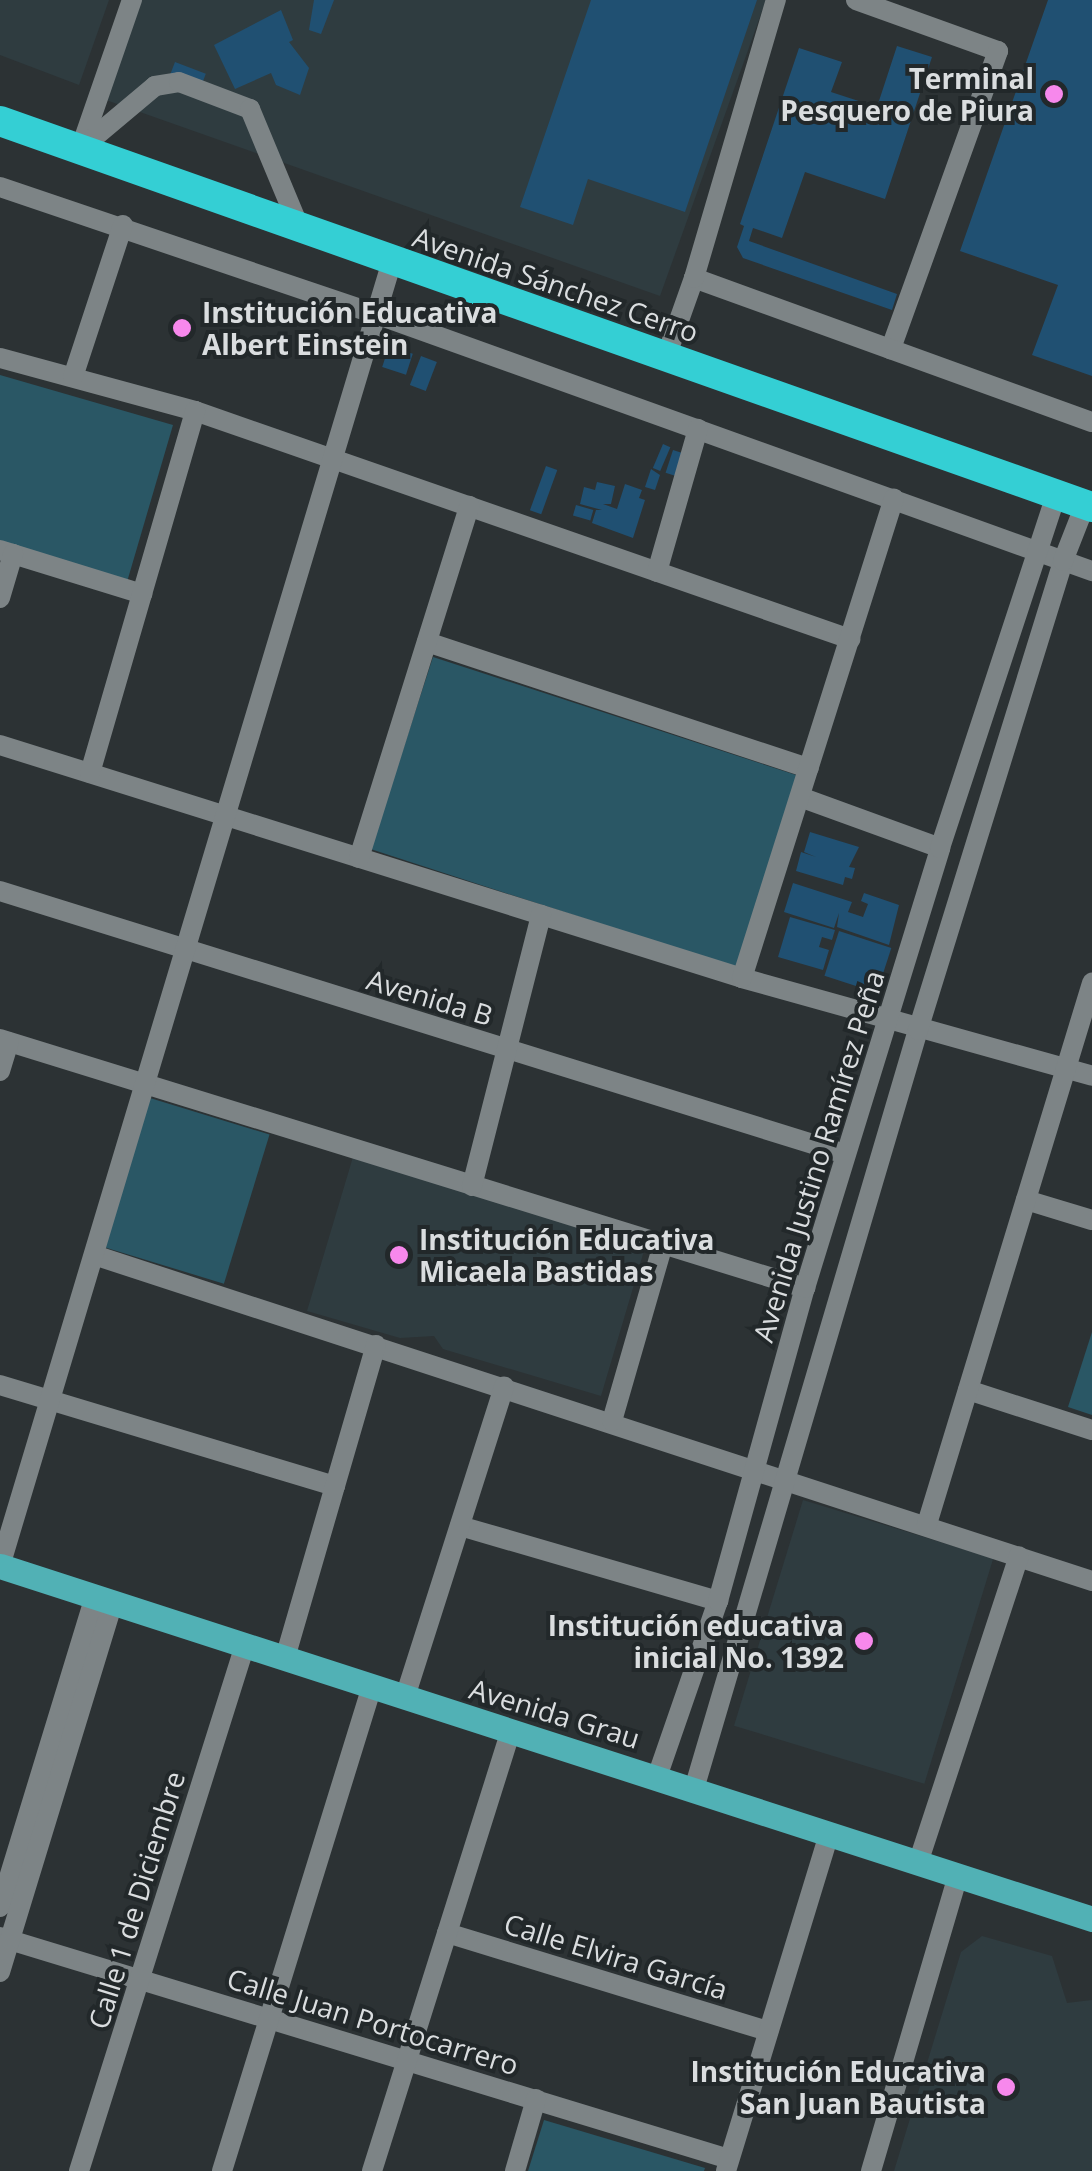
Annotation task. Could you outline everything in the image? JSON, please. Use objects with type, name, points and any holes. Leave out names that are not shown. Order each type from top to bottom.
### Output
[{"type":"highway","name":"Avenida Sánchez Cerro","points":[[0,121],[1078,502]]},
{"type":"main road","name":"Avenida Grau","points":[[0,1566],[1092,1919]]},
{"type":"street","points":[[80,149],[132,0]]},
{"type":"street","points":[[666,357],[694,278],[776,0]]},
{"type":"street","points":[[856,0],[998,51],[891,349]]},
{"type":"street","points":[[80,149],[155,86],[179,82],[250,108],[300,229]]},
{"type":"street","points":[[0,187],[123,225],[376,314],[1092,572]]},
{"type":"street","points":[[72,377],[123,225]]},
{"type":"street","points":[[0,1566],[392,261]]},
{"type":"street","points":[[694,278],[1092,422]]},
{"type":"street","points":[[0,358],[195,411],[850,639]]},
{"type":"street","points":[[90,773],[195,411]]},
{"type":"street","points":[[657,572],[698,429]]},
{"type":"street","points":[[742,978],[894,498]]},
{"type":"street","points":[[694,1789],[782,1480],[1078,502]]},
{"type":"street","name":"Avenida Justino Ramírez Peña","points":[[657,1777],[718,1601],[845,1154],[1034,551],[1078,502]]},
{"type":"street","points":[[359,858],[470,506]]},
{"type":"street","points":[[0,598],[7,552],[142,594]]},
{"type":"street","points":[[427,642],[809,768]]},
{"type":"street","points":[[0,745],[742,978],[888,1022],[1092,1076]]},
{"type":"street","points":[[800,798],[940,848]]},
{"type":"street","name":"Avenida B","points":[[0,891],[845,1154]]},
{"type":"street","points":[[472,1186],[541,915]]},
{"type":"street","points":[[928,1524],[1092,983]]},
{"type":"street","points":[[0,1070],[4,1041],[805,1288]]},
{"type":"street","points":[[1026,1200],[1092,1220]]},
{"type":"street","points":[[612,1421],[662,1244]]},
{"type":"street","points":[[94,1254],[1092,1580]]},
{"type":"street","points":[[285,1658],[376,1345]]},
{"type":"street","points":[[0,1385],[336,1486]]},
{"type":"street","points":[[405,1697],[504,1386]]},
{"type":"street","points":[[968,1390],[1092,1430]]},
{"type":"street","points":[[460,1526],[718,1601]]},
{"type":"street","points":[[918,1863],[1019,1556]]},
{"type":"street","points":[[0,1907],[104,1599]]},
{"type":"street","points":[[0,1972],[5,1938],[104,1599]]},
{"type":"street","name":"Calle 1 de Diciembre","points":[[80,2171],[245,1645]]},
{"type":"street","points":[[222,2171],[372,1686]]},
{"type":"street","points":[[372,2171],[510,1731]]},
{"type":"street","points":[[728,2165],[828,1834]]},
{"type":"street","points":[[871,2171],[958,1876]]},
{"type":"street","name":"Calle Elvira García","points":[[447,1932],[768,2031]]},
{"type":"street","name":"Calle Juan Portocarrero","points":[[5,1938],[536,2099],[728,2165]]},
{"type":"street","points":[[514,2171],[536,2099]]},
{"type":"shaded area","points":[[0,0],[109,0],[79,85],[0,55]]},
{"type":"shaded area","points":[[142,0],[766,0],[660,296],[106,100]]},
{"type":"shaded area","points":[[0,375],[173,425],[127,582],[0,545]]},
{"type":"shaded area","points":[[433,657],[799,776],[737,968],[371,849]]},
{"type":"shaded area","points":[[150,1098],[270,1135],[224,1284],[104,1247]]},
{"type":"shaded area","points":[[353,1157],[646,1244],[601,1396],[443,1349],[434,1336],[400,1338],[307,1311]]},
{"type":"shaded area","points":[[1092,1332],[1092,1415],[1068,1407]]},
{"type":"shaded area","name":"Institución educativa inicial No. 1392","points":[[803,1500],[993,1558],[924,1784],[734,1726]]},
{"type":"shaded area","name":"Institución Educativa San Juan Bautista","points":[[982,1936],[1052,1956],[1067,2003],[1092,2000],[1092,2171],[894,2171],[961,1952]]},
{"type":"shaded area","points":[[544,2120],[705,2168],[528,2171]]},
{"type":"building","points":[[314,0],[334,0],[321,34],[309,30]]},
{"type":"building","points":[[591,0],[757,0],[685,212],[588,179],[573,225],[520,207]]},
{"type":"building","name":"Terminal Pesquero de Piura","points":[[1048,0],[1092,0],[1092,376],[1032,355],[1058,285],[960,251]]},
{"type":"building","points":[[281,10],[293,40],[289,42],[309,68],[300,95],[276,85],[271,73],[235,89],[214,45]]},
{"type":"building","points":[[897,46],[932,57],[885,199],[805,172],[782,238],[753,228],[749,241],[897,294],[892,310],[743,258],[737,247],[744,226],[740,224],[799,48],[842,62],[831,92],[877,107]]},
{"type":"building","points":[[175,62],[206,74],[199,92],[168,80]]},
{"type":"building","points":[[389,346],[413,354],[406,375],[382,367]]},
{"type":"building","points":[[421,356],[437,362],[426,391],[410,385]]},
{"type":"building","points":[[663,444],[670,447],[660,471],[653,468]]},
{"type":"building","points":[[673,450],[685,454],[678,477],[666,473]]},
{"type":"building","points":[[546,466],[557,470],[541,514],[530,510]]},
{"type":"building","points":[[651,469],[660,475],[655,490],[645,487]]},
{"type":"building","points":[[597,482],[615,486],[611,504],[603,504],[617,509],[625,484],[642,490],[639,498],[645,500],[633,538],[592,523],[596,510],[602,510],[580,504],[584,487],[595,490]]},
{"type":"building","points":[[576,505],[593,510],[590,521],[573,516]]},
{"type":"building","points":[[810,832],[859,847],[849,867],[855,868],[852,879],[845,877],[843,885],[796,871],[801,852],[816,857],[804,852]]},
{"type":"building","points":[[793,883],[852,902],[848,912],[863,917],[868,904],[861,901],[864,893],[899,905],[889,945],[837,927],[839,913],[834,928],[784,912]]},
{"type":"building","points":[[790,917],[835,930],[832,940],[822,937],[819,947],[829,950],[823,970],[778,957]]},
{"type":"building","points":[[839,931],[891,948],[877,993],[824,976]]},
{"type":"place","name":"Terminal Pesquero de Piura","points":[[1054,94]]},
{"type":"place","name":"Institución Educativa Albert Einstein","points":[[182,328]]},
{"type":"place","name":"Institución Educativa Micaela Bastidas","points":[[399,1255]]},
{"type":"place","name":"Institución educativa inicial No. 1392","points":[[864,1641]]},
{"type":"place","name":"Institución Educativa San Juan Bautista","points":[[1006,2087]]}]
